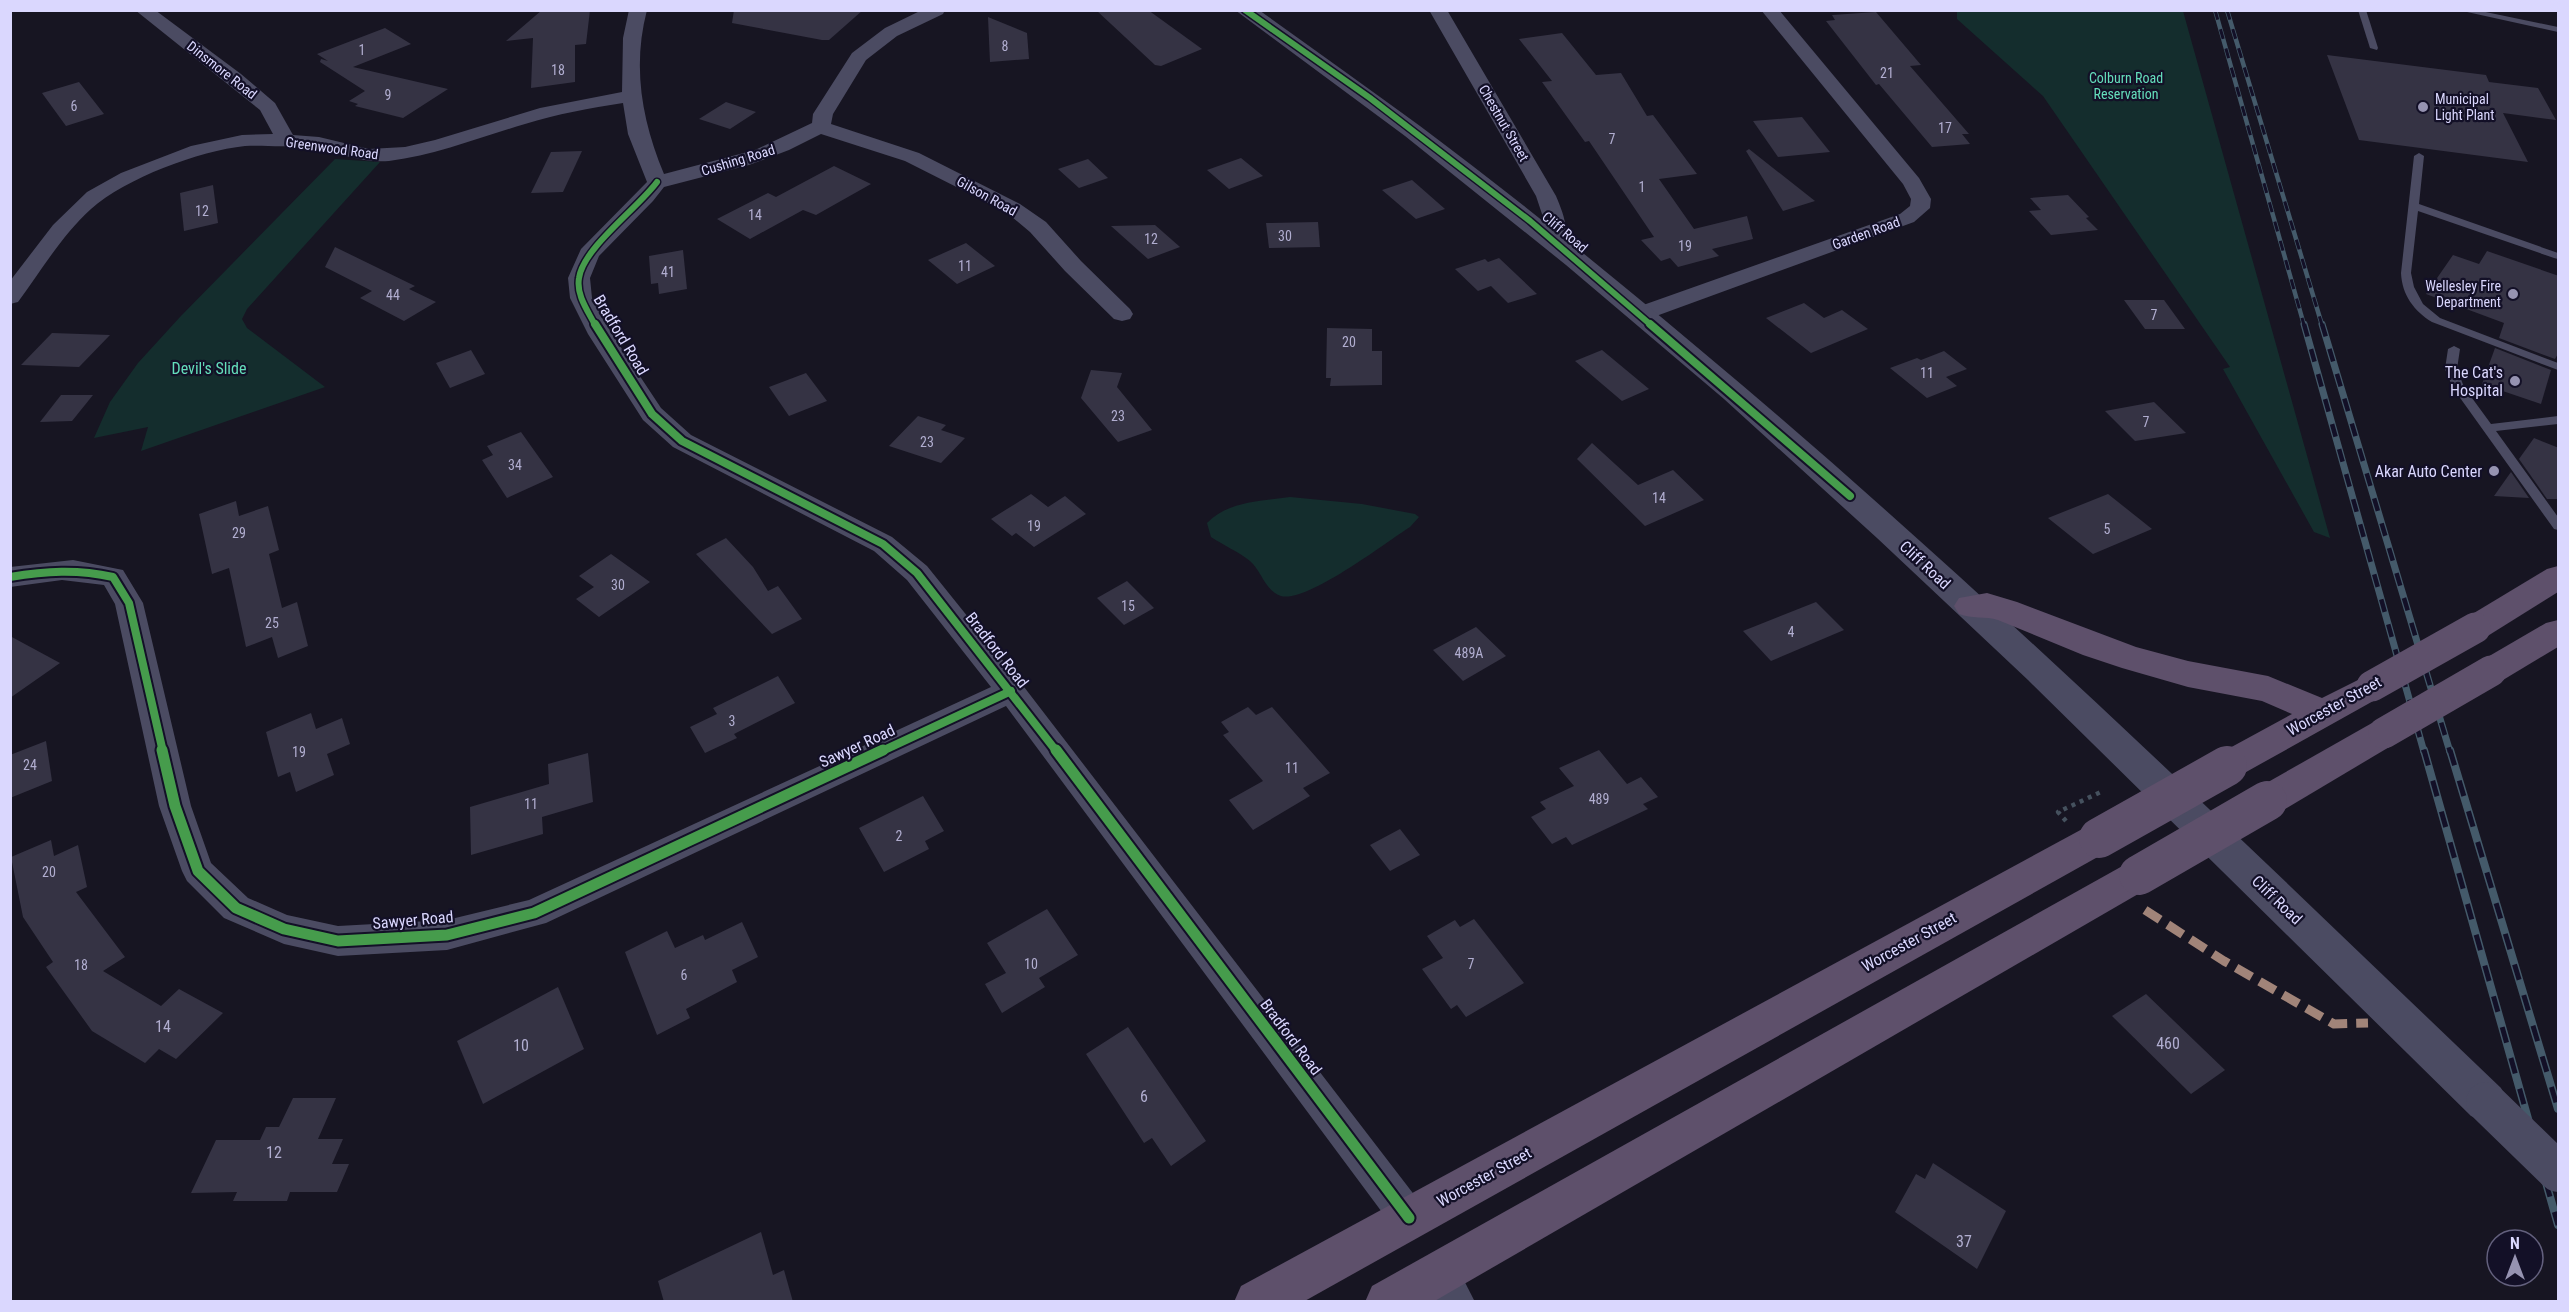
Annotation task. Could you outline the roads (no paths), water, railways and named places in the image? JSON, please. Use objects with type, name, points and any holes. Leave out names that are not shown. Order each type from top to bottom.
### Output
[{"type":"highway","name":"Worcester Street","points":[[1257,1302],[1409,1218],[2083,830],[2227,766],[2475,628],[2559,577]]},
{"type":"highway","points":[[1970,606],[1987,606],[2006,610],[2123,656],[2188,674],[2268,689],[2323,713]]},
{"type":"highway","points":[[1388,1302],[1447,1287],[2139,875],[2559,632]]},
{"type":"street","name":"Dinsmore Road","points":[[143,10],[234,78],[268,107],[287,141]]},
{"type":"street","points":[[638,10],[632,27],[633,96],[638,133],[657,182]]},
{"type":"street","points":[[821,126],[823,114],[859,57],[891,32],[937,10]]},
{"type":"street","name":"Cliff Road","points":[[1245,10],[1378,104],[1553,240],[1815,465],[1970,606],[2142,769],[2559,1173]]},
{"type":"street","name":"Chestnut Street","points":[[1438,10],[1546,196],[1555,220],[1553,240]]},
{"type":"street","name":"Garden Road","points":[[1640,315],[1907,218],[1920,208],[1921,199],[1912,182],[1769,10]]},
{"type":"street","name":"Greenwood Road","points":[[10,297],[69,221],[93,197],[114,184],[170,161],[228,143],[259,139],[319,143],[345,151],[384,155],[424,149],[536,114],[633,96]]},
{"type":"street","name":"Cushing Road","points":[[657,182],[753,157],[792,143],[821,126]]},
{"type":"street","name":"Gilson Road","points":[[821,126],[830,132],[912,157],[1013,208],[1038,227],[1073,266],[1122,314]]},
{"type":"street","name":"Bradford Road","points":[[657,182],[646,197],[590,254],[579,278],[581,298],[600,334],[652,414],[682,441],[883,544],[917,573],[1011,691],[1409,1218]]},
{"type":"street","name":"Sawyer Road","points":[[10,577],[58,569],[85,569],[113,577],[129,603],[175,806],[198,871],[236,908],[284,930],[338,941],[447,935],[534,913],[1011,691]]},
{"type":"lane","points":[[2361,10],[2374,48]]},
{"type":"lane","points":[[2462,10],[2559,30]]},
{"type":"lane","points":[[2419,156],[2406,273],[2408,290],[2423,310],[2436,320],[2559,367]]},
{"type":"lane","points":[[2414,206],[2559,256]]},
{"type":"lane","points":[[2454,349],[2451,363],[2452,374],[2463,395],[2559,526]]},
{"type":"lane","points":[[2487,428],[2559,420]]},
{"type":"railway","points":[[2215,10],[2304,325]]},
{"type":"railway","points":[[2227,10],[2322,325]]},
{"type":"railway","points":[[2304,324],[2424,752]]},
{"type":"railway","points":[[2322,324],[2450,752]]},
{"type":"railway","points":[[2424,750],[2558,1225]]},
{"type":"railway","points":[[2450,750],[2558,1109]]},
{"type":"place","name":"Municipal Light Plant","points":[[2423,107]]},
{"type":"place","name":"Wellesley Fire Department","points":[[2513,294]]},
{"type":"place","name":"The Cat's Hospital","points":[[2515,381]]},
{"type":"place","name":"Akar Auto Center","points":[[2494,471]]},
{"type":"park label","name":"Colburn Road Reservation","points":[[2126,86]]},
{"type":"park label","name":"Devil's Slide","points":[[209,368]]}]
